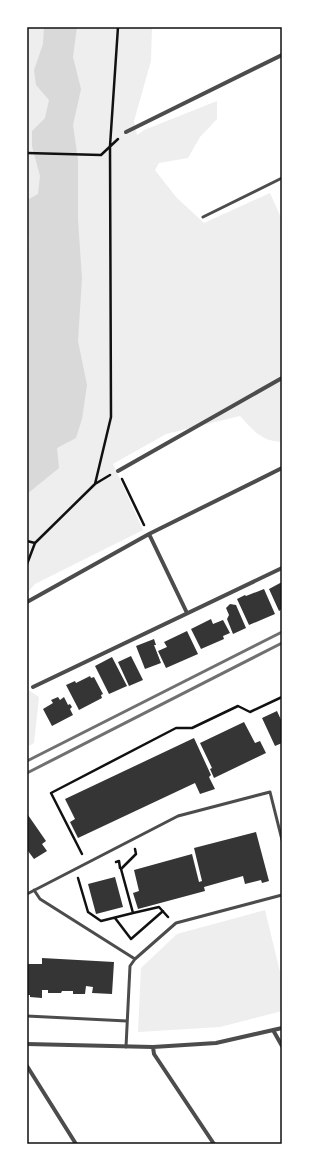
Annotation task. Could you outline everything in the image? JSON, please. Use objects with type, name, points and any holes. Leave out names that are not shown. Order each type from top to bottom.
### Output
[{"type":"street","points":[[126,132],[282,55]]},
{"type":"street","points":[[118,471],[282,378]]},
{"type":"street","points":[[27,602],[149,534],[282,468]]},
{"type":"street","points":[[149,534],[187,613]]},
{"type":"street","points":[[33,687],[282,568]]},
{"type":"street","points":[[27,1044],[153,1047],[216,1043],[282,1028]]},
{"type":"street","points":[[273,1030],[282,1046]]},
{"type":"street","points":[[153,1047],[154,1054],[214,1144]]},
{"type":"street","points":[[27,1066],[76,1144]]},
{"type":"lane","points":[[203,217],[282,178]]},
{"type":"lane","points":[[27,894],[178,816],[270,792],[282,840]]},
{"type":"lane","points":[[34,890],[40,899],[135,959]]},
{"type":"lane","points":[[126,1047],[126,1021],[130,966],[135,959],[174,924],[282,895]]},
{"type":"lane","points":[[27,1016],[126,1021]]},
{"type":"path","points":[[95,484],[111,417],[110,146],[118,27]]},
{"type":"path","points":[[27,153],[101,155],[126,132]]},
{"type":"path","points":[[27,564],[36,543],[95,484],[118,471],[149,534]]},
{"type":"path","points":[[27,540],[36,543]]},
{"type":"path","points":[[77,846],[51,792],[176,728],[192,728],[238,706],[250,712],[282,697]]},
{"type":"path","points":[[121,868],[136,854],[134,839]]},
{"type":"path","points":[[119,860],[133,913]]},
{"type":"path","points":[[77,874],[88,912],[101,921],[159,906],[174,924]]},
{"type":"path","points":[[115,918],[131,939],[163,911]]},
{"type":"shaded area","points":[[27,27],[152,27],[151,61],[134,121],[137,135],[144,130],[217,101],[217,119],[200,137],[188,158],[159,163],[155,170],[176,197],[204,223],[270,193],[282,220],[282,442],[268,439],[258,434],[240,416],[166,434],[113,464],[143,530],[35,584],[27,593]]},
{"type":"shaded area","points":[[44,27],[77,27],[73,57],[81,89],[73,125],[78,160],[78,220],[82,278],[78,341],[87,385],[82,419],[76,438],[57,448],[59,468],[27,494],[27,252],[29,239],[27,234],[27,200],[38,194],[40,176],[32,146],[32,131],[45,118],[49,100],[36,85],[34,70],[43,44]]},
{"type":"shaded area","points":[[27,689],[39,697],[34,743],[27,747]]},
{"type":"shaded area","points":[[265,910],[282,980],[282,1011],[220,1027],[138,1032],[141,968],[177,934]]},
{"type":"building","points":[[282,582],[282,609],[279,611],[269,589]]},
{"type":"building","points":[[264,589],[275,614],[249,625],[237,599]]},
{"type":"building","points":[[230,604],[236,605],[246,628],[233,634],[227,619],[229,615],[226,608]]},
{"type":"building","points":[[211,619],[213,624],[223,620],[230,633],[223,636],[224,639],[201,649],[191,629]]},
{"type":"building","points":[[187,631],[198,654],[166,668],[158,651],[167,647],[164,642]]},
{"type":"building","points":[[154,639],[156,645],[154,645],[161,663],[145,669],[136,646]]},
{"type":"building","points":[[131,656],[143,680],[129,686],[118,662]]},
{"type":"building","points":[[112,657],[127,686],[109,694],[95,666]]},
{"type":"building","points":[[90,676],[91,678],[94,677],[103,694],[101,695],[102,698],[79,710],[66,685],[75,681],[76,683]]},
{"type":"building","points":[[58,697],[60,700],[64,697],[68,705],[70,704],[72,707],[70,709],[73,715],[52,726],[43,709],[53,703],[51,700]]},
{"type":"building","points":[[277,711],[282,722],[282,743],[275,746],[262,718]]},
{"type":"building","points":[[244,722],[255,743],[260,741],[266,753],[214,778],[210,769],[212,768],[200,743]]},
{"type":"building","points":[[194,738],[211,775],[209,777],[215,789],[200,794],[195,783],[78,838],[70,822],[75,819],[65,799]]},
{"type":"building","points":[[28,815],[46,841],[42,844],[47,851],[34,859],[27,851]]},
{"type":"building","points":[[256,832],[269,881],[262,883],[261,880],[245,884],[243,876],[204,887],[205,891],[138,909],[133,893],[139,891],[134,870],[192,854],[199,882],[202,881],[194,848]]},
{"type":"building","points":[[115,877],[123,907],[96,914],[88,884]]},
{"type":"building","points":[[42,958],[114,962],[112,994],[92,993],[93,987],[86,986],[85,994],[73,994],[73,991],[48,993],[48,990],[42,990],[42,998],[30,997],[30,995],[27,995],[27,964],[42,964]]},
{"type":"railway","points":[[27,761],[282,632]]},
{"type":"railway","points":[[27,773],[282,643]]}]
